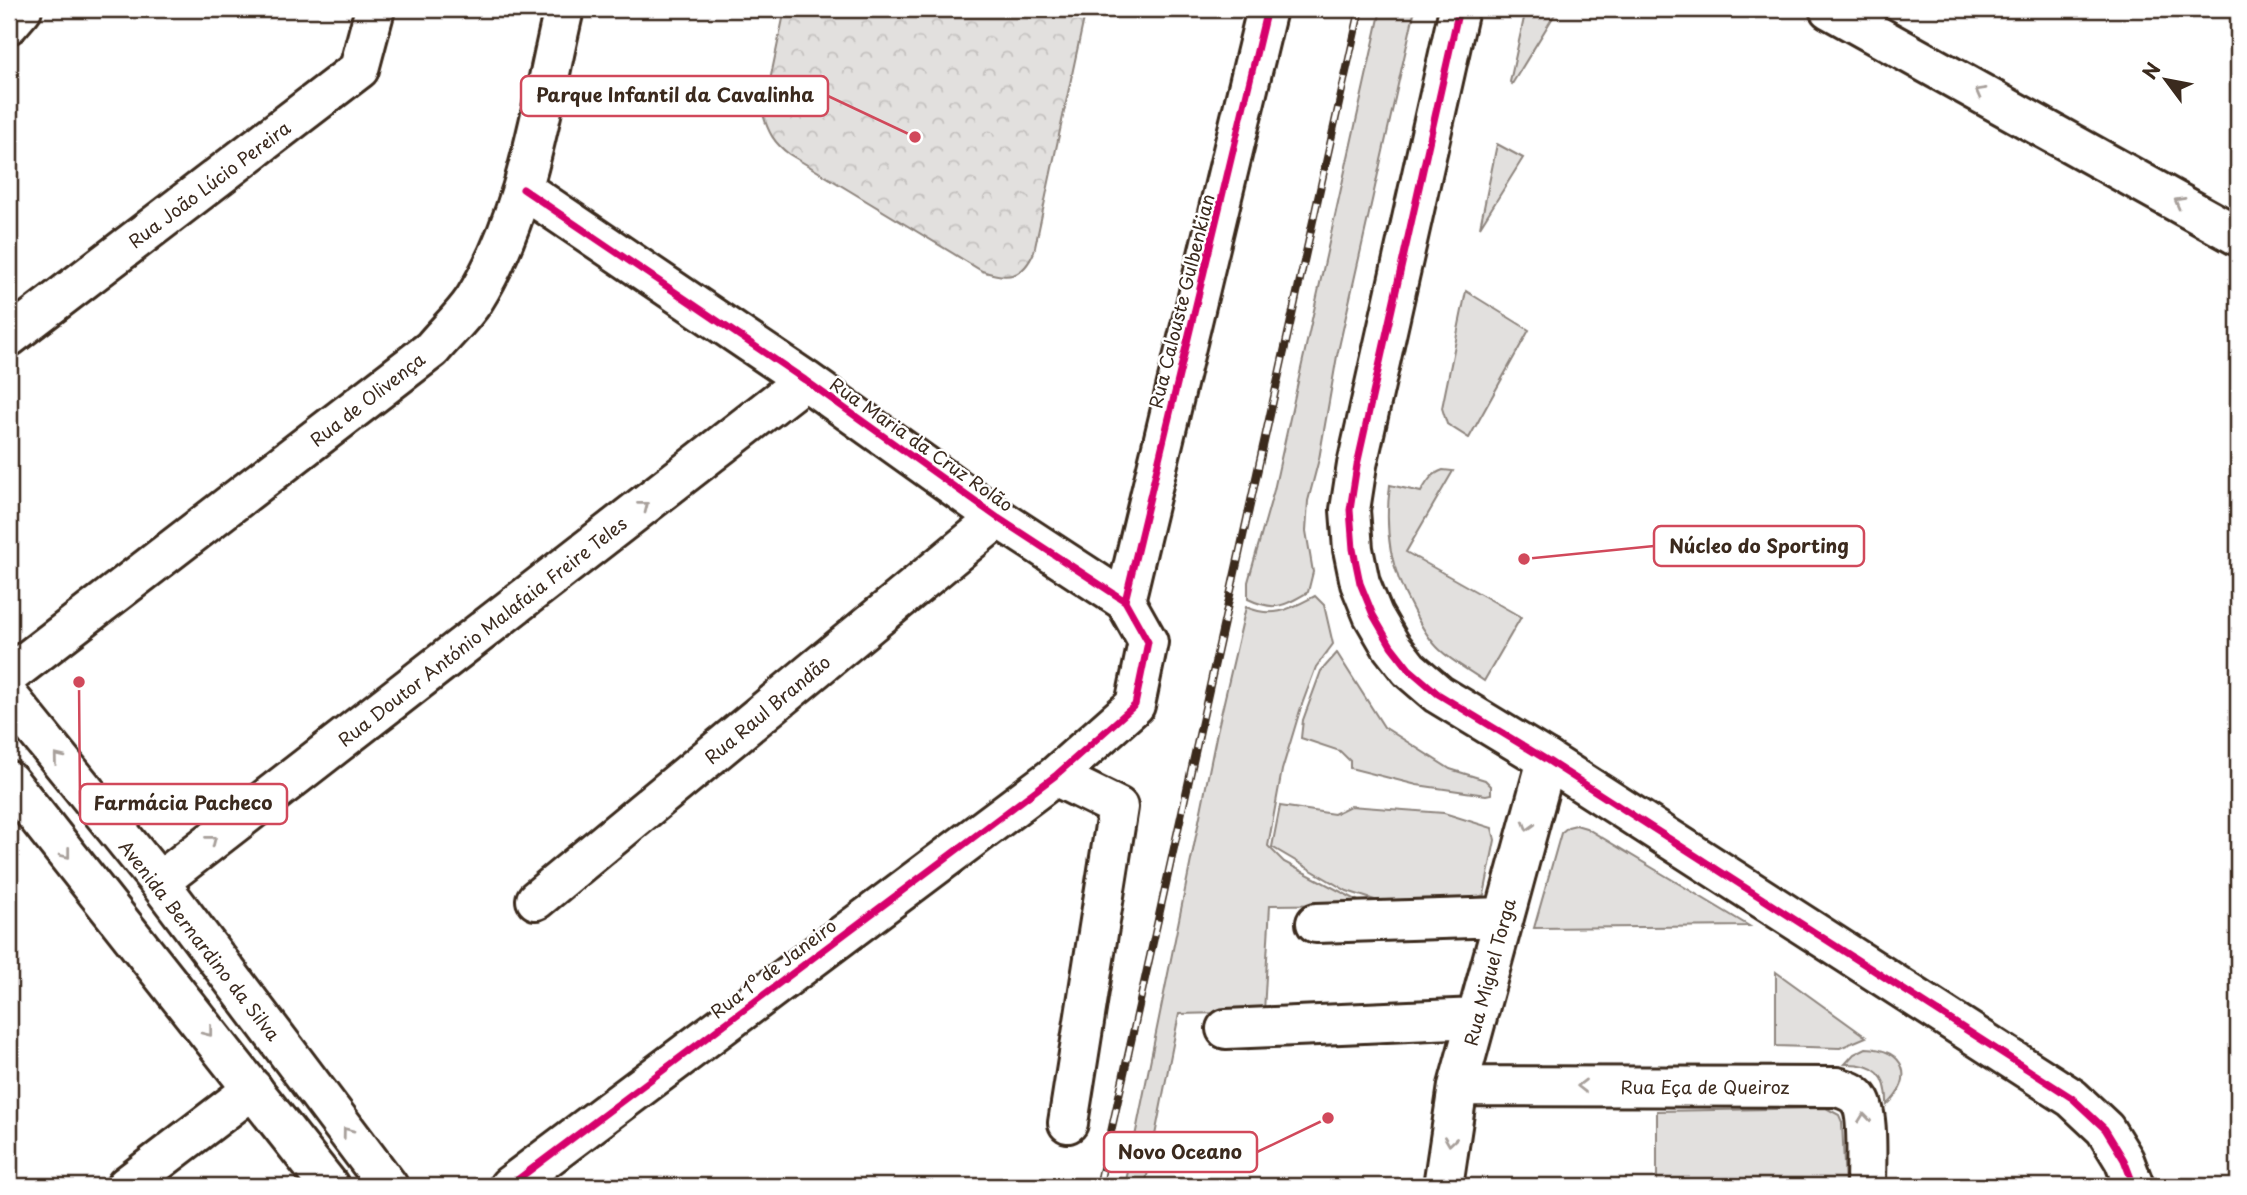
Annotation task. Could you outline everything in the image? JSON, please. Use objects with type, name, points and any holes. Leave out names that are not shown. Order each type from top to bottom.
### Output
[{"type":"street","points":[[9,24],[22,9]]},
{"type":"street","name":"Rua João Lúcio Pereira","points":[[9,337],[359,69],[375,9]]},
{"type":"street","name":"Rua de Olivença","points":[[9,675],[432,349],[472,302],[500,251],[523,188],[564,9]]},
{"type":"street","name":"Rua Calouste Gulbenkian","points":[[1125,601],[1268,9]]},
{"type":"street","points":[[1459,9],[1357,465],[1350,510],[1353,549],[1360,583],[1373,615],[1391,646],[1409,669],[1438,695],[1547,760],[2072,1098],[2105,1129],[2124,1160],[2134,1186]]},
{"type":"street","points":[[1829,9],[2238,236]]},
{"type":"street","name":"Rua Maria da Cruz Rolão","points":[[523,188],[806,380],[998,518],[1125,601],[1148,642],[1135,705],[1055,776]]},
{"type":"street","name":"Rua Doutor António Malafaia Freire Teles","points":[[159,882],[806,380]]},
{"type":"street","name":"Rua Raul Brandão","points":[[536,900],[998,518]]},
{"type":"street","name":"Avenida Bernardino da Silva","points":[[9,696],[159,882],[388,1186]]},
{"type":"street","name":"Rua Miguel Torga","points":[[1443,1186],[1458,1086],[1547,760]]},
{"type":"street","points":[[1055,776],[1118,807],[1068,1123]]},
{"type":"street","name":"Rua 1º de Janeiro","points":[[509,1186],[1055,776]]},
{"type":"street","points":[[9,781],[329,1186]]},
{"type":"street","points":[[1316,923],[1503,917]]},
{"type":"street","points":[[1226,1029],[1477,1018]]},
{"type":"street","name":"Rua Eça de Queiroz","points":[[1458,1086],[1837,1087],[1852,1092],[1862,1103],[1865,1118],[1866,1186]]},
{"type":"street","points":[[126,1186],[253,1089]]},
{"type":"green space","points":[[785,9],[1086,9],[1034,252],[1020,272],[1007,276],[982,271],[779,146],[769,132],[763,114]]},
{"type":"green space","points":[[1381,9],[1415,9],[1337,356],[1319,459],[1308,501],[1306,531],[1313,572],[1308,592],[1286,604],[1265,605],[1248,599],[1248,582],[1274,490]]},
{"type":"green space","points":[[1526,9],[1558,9],[1512,84],[1510,82]]},
{"type":"green space","points":[[1497,144],[1523,158],[1480,227]]},
{"type":"green space","points":[[1466,291],[1529,330],[1469,438],[1447,424],[1442,408]]},
{"type":"green space","points":[[1443,470],[1453,471],[1406,552],[1521,617],[1484,681],[1445,654],[1428,636],[1405,594],[1391,549],[1388,518],[1390,485],[1421,492],[1432,476]]},
{"type":"green space","points":[[1315,596],[1324,605],[1333,644],[1316,667],[1301,707],[1282,770],[1268,846],[1284,862],[1364,904],[1270,905],[1264,1012],[1179,1014],[1145,1186],[1125,1186],[1217,732],[1246,607],[1265,612],[1282,611]]},
{"type":"green space","points":[[1337,653],[1384,727],[1450,769],[1485,780],[1491,786],[1491,794],[1417,785],[1350,768],[1350,761],[1340,751],[1301,738],[1303,720],[1321,671]]},
{"type":"green space","points":[[1280,806],[1334,814],[1350,806],[1444,813],[1492,828],[1495,840],[1484,895],[1468,901],[1387,904],[1347,891],[1272,847]]},
{"type":"green space","points":[[1576,825],[1586,828],[1749,926],[1534,928],[1561,833]]},
{"type":"green space","points":[[1776,972],[1866,1037],[1840,1048],[1776,1046]]},
{"type":"green space","points":[[1866,1048],[1890,1054],[1902,1067],[1901,1085],[1887,1105],[1885,1086],[1878,1073],[1864,1066],[1845,1064],[1854,1054]]},
{"type":"green space","points":[[1826,1108],[1839,1115],[1842,1122],[1845,1186],[1657,1186],[1657,1111]]},
{"type":"railway","points":[[1099,1186],[1360,9]]},
{"type":"cycle path","points":[[1125,601],[1267,9]]},
{"type":"cycle path","points":[[1459,9],[1357,465],[1350,510],[1353,549],[1360,583],[1373,615],[1391,646],[1409,669],[1438,694],[1547,760],[2072,1098],[2105,1129],[2124,1160],[2134,1186]]},
{"type":"cycle path","points":[[509,1186],[1055,776],[1135,705],[1148,642],[1125,601],[998,518],[805,380],[523,189]]},
{"type":"place","name":"Parque Infantil da Cavalinha","points":[[915,137]]},
{"type":"place","name":"Núcleo do Sporting","points":[[1524,559]]},
{"type":"place","name":"Farmácia Pacheco","points":[[79,682]]},
{"type":"place","name":"Novo Oceano","points":[[1328,1118]]}]
